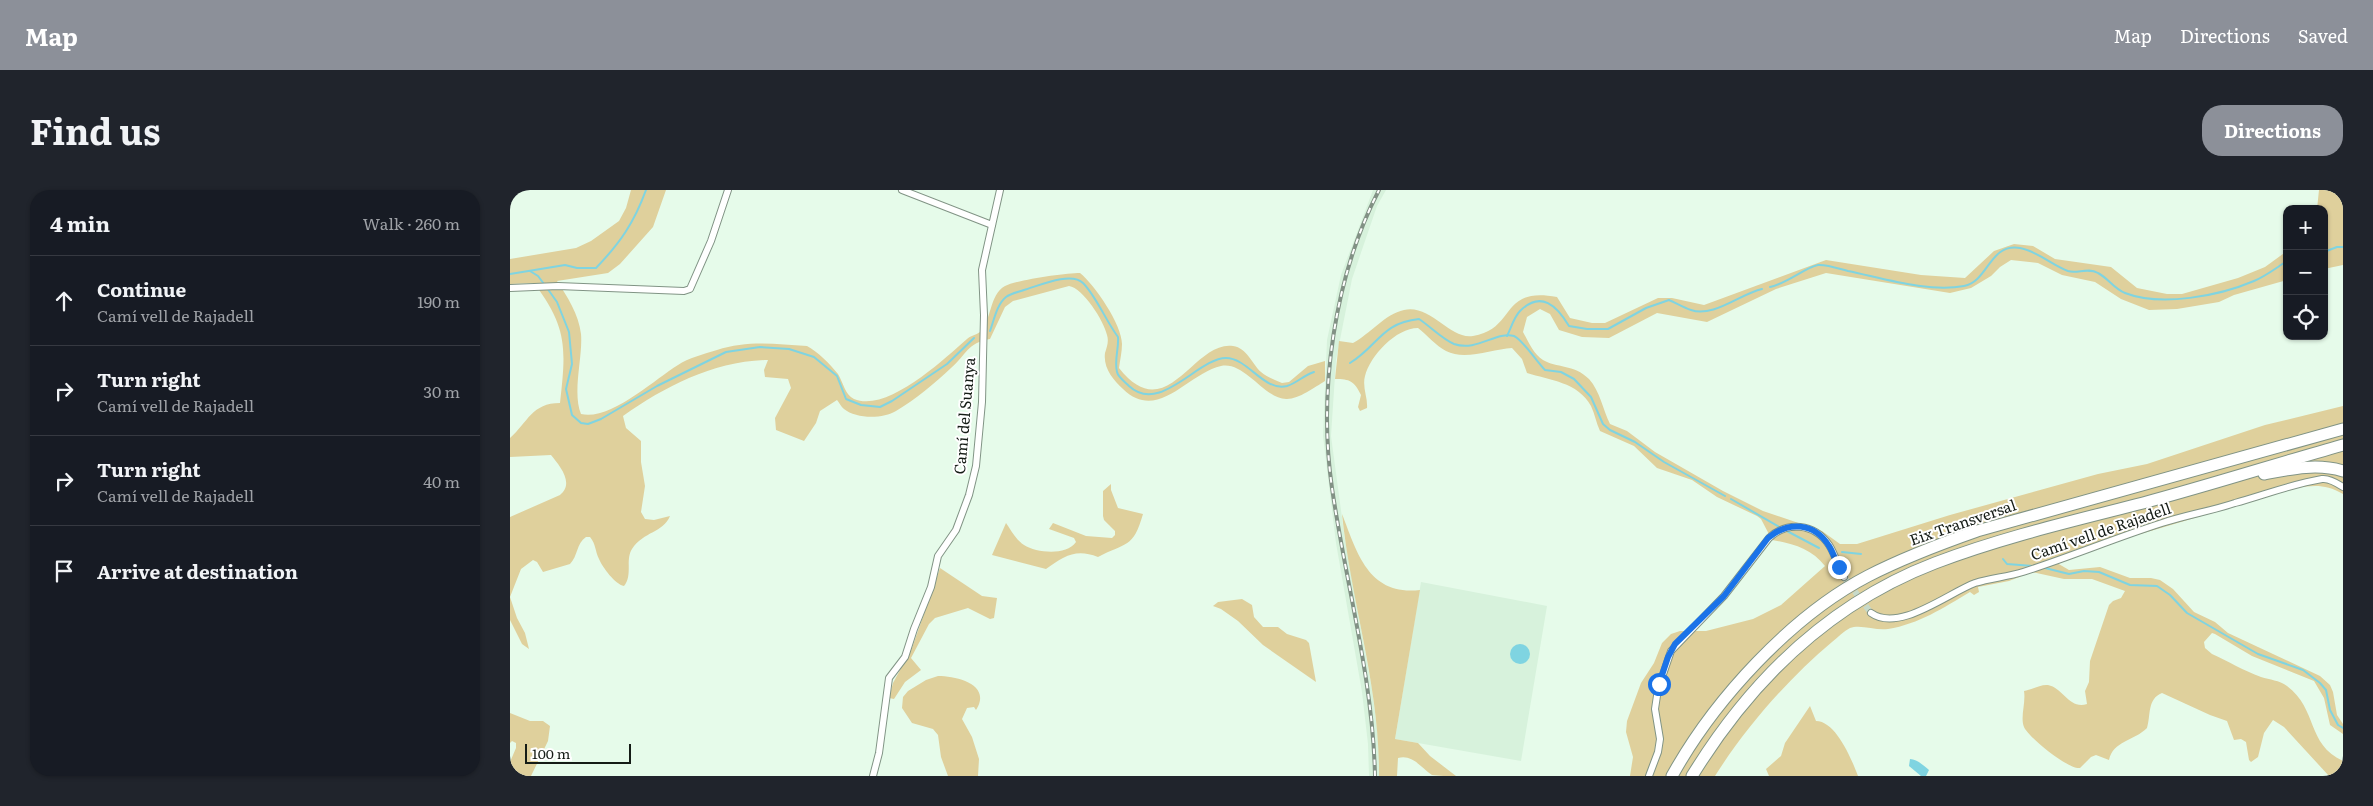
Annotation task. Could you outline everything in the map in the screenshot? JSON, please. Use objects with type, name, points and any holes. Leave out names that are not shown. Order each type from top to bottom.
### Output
[{"type":"highway","name":"Eix Transversal","points":[[1672,776],[1709,719],[1743,675],[1826,603],[1867,576],[1926,549],[1977,531],[2343,429]]},
{"type":"highway","name":"Eix Transversal","points":[[1692,776],[1723,727],[1755,687],[1787,656],[1837,616],[1877,591],[1933,564],[1980,547],[2199,488],[2250,471],[2343,445]]},
{"type":"highway","points":[[2199,488],[2288,469],[2311,467],[2333,468],[2343,471]]},
{"type":"street","points":[[510,288],[558,286],[684,291],[690,288],[711,241],[728,190]]},
{"type":"street","points":[[902,190],[992,225]]},
{"type":"street","name":"Camí del Suanya","points":[[872,776],[879,753],[889,678],[905,657],[931,587],[938,556],[956,530],[969,495],[976,466],[982,392],[984,315],[982,270],[1000,190]]},
{"type":"street","name":"Camí vell de Rajadell","points":[[1871,613],[1877,617],[1885,618],[1927,609],[1958,589],[1981,581],[2021,572],[2164,522],[2236,503],[2291,484],[2324,479],[2343,487]]},
{"type":"street","points":[[1649,776],[1658,752],[1660,740],[1656,710],[1658,689],[1671,651],[1724,596],[1768,538],[1777,531],[1791,526],[1812,531],[1822,537],[1831,548],[1844,576]]},
{"type":"shaded area","points":[[631,190],[666,190],[653,227],[620,264],[608,273],[557,281],[572,306],[580,327],[581,343],[577,395],[581,414],[593,415],[618,406],[691,358],[728,347],[750,344],[807,346],[820,355],[835,370],[851,397],[867,401],[882,398],[898,392],[914,382],[968,338],[980,332],[987,321],[996,295],[1005,286],[1030,279],[1073,273],[1080,273],[1093,286],[1113,316],[1122,344],[1119,368],[1136,384],[1151,389],[1166,386],[1179,378],[1205,355],[1219,348],[1233,346],[1246,353],[1261,372],[1282,383],[1289,382],[1308,366],[1325,361],[1325,381],[1297,397],[1287,399],[1271,394],[1247,375],[1230,366],[1221,366],[1209,370],[1161,399],[1148,401],[1136,398],[1112,378],[1107,369],[1105,358],[1108,337],[1105,329],[1086,299],[1075,288],[1069,286],[1013,301],[1005,307],[990,339],[972,346],[932,385],[891,414],[877,417],[855,415],[843,408],[837,400],[820,411],[816,423],[804,441],[776,430],[775,418],[791,388],[788,379],[765,377],[764,370],[768,360],[748,361],[710,370],[674,385],[623,416],[626,428],[641,441],[641,462],[645,486],[641,512],[645,519],[654,520],[670,516],[663,526],[642,539],[632,549],[629,558],[627,582],[624,586],[613,579],[606,571],[592,540],[590,537],[586,537],[580,543],[570,564],[543,572],[537,562],[533,560],[521,569],[510,597],[510,517],[560,495],[566,485],[566,480],[551,455],[510,457],[510,438],[531,415],[543,406],[560,403],[563,353],[559,327],[553,313],[534,283],[510,284],[510,259],[576,248],[591,241],[619,221],[626,208]]},
{"type":"shaded area","points":[[1373,190],[1386,190],[1377,206],[1352,279],[1336,360],[1331,436],[1345,540],[1372,689],[1379,744],[1379,776],[1369,776],[1368,744],[1362,692],[1336,543],[1323,436],[1327,340],[1341,275]]},
{"type":"shaded area","points":[[2319,190],[2343,190],[2343,265],[2328,268],[2328,205],[2317,205]]},
{"type":"shaded area","points":[[2014,244],[2033,246],[2055,259],[2111,267],[2137,288],[2167,294],[2182,294],[2238,278],[2265,267],[2283,254],[2283,281],[2234,295],[2219,302],[2177,309],[2149,310],[2121,299],[2095,282],[2062,275],[2038,263],[2011,260],[1991,276],[1971,288],[1950,293],[1826,273],[1776,289],[1707,322],[1657,313],[1609,338],[1582,337],[1559,330],[1550,314],[1540,309],[1527,317],[1523,332],[1540,358],[1577,371],[1589,379],[1599,395],[1610,424],[1627,431],[1655,452],[1723,491],[1763,511],[1822,531],[1840,544],[1857,544],[1950,515],[2098,474],[2147,464],[2265,425],[2343,406],[2343,494],[2331,488],[2320,486],[2296,488],[2137,535],[2057,563],[2069,570],[2100,567],[2130,578],[2160,580],[2173,589],[2194,612],[2215,622],[2228,633],[2320,676],[2330,685],[2333,692],[2337,715],[2343,724],[2343,734],[2330,725],[2324,698],[2314,681],[2252,656],[2215,634],[2212,633],[2204,642],[2205,648],[2212,654],[2255,675],[2281,682],[2297,695],[2304,705],[2317,736],[2323,745],[2331,754],[2343,761],[2343,776],[2329,776],[2284,727],[2273,720],[2264,733],[2258,757],[2251,762],[2246,742],[2241,739],[2234,740],[2227,721],[2162,693],[2152,703],[2147,728],[2119,745],[2111,754],[2109,760],[2096,755],[2091,757],[2080,768],[2059,759],[2033,738],[2024,727],[2024,691],[2048,685],[2076,704],[2087,704],[2085,691],[2089,682],[2090,661],[2109,605],[2121,598],[2125,591],[2092,579],[2064,579],[2032,572],[2009,581],[1978,587],[1979,592],[1974,595],[1970,592],[1930,615],[1899,627],[1879,629],[1854,627],[1848,629],[1816,656],[1769,704],[1740,740],[1715,776],[1630,776],[1633,757],[1626,732],[1627,721],[1641,683],[1654,663],[1662,643],[1671,634],[1680,631],[1706,631],[1753,619],[1781,605],[1825,566],[1808,551],[1787,543],[1772,540],[1761,519],[1757,516],[1717,497],[1692,480],[1657,468],[1634,446],[1600,431],[1591,406],[1579,392],[1562,383],[1527,373],[1522,359],[1512,348],[1470,355],[1453,354],[1439,346],[1418,328],[1410,329],[1385,344],[1372,360],[1364,380],[1367,408],[1360,411],[1358,407],[1361,395],[1354,384],[1348,380],[1335,379],[1339,341],[1353,343],[1390,316],[1404,310],[1423,312],[1456,333],[1473,336],[1487,332],[1497,325],[1517,303],[1526,297],[1539,295],[1557,297],[1570,318],[1592,323],[1605,323],[1658,298],[1672,298],[1704,305],[1826,260],[1921,275],[1965,278],[1994,251]]},
{"type":"shaded area","points":[[1111,484],[1111,490],[1118,508],[1143,514],[1136,533],[1132,539],[1122,546],[1098,557],[1083,553],[1070,555],[1046,569],[992,555],[1006,523],[1021,543],[1036,550],[1051,552],[1065,550],[1076,542],[1074,538],[1049,529],[1053,523],[1086,536],[1112,538],[1115,535],[1115,531],[1104,520],[1103,516],[1103,491]]},
{"type":"shaded area","points":[[1342,514],[1353,543],[1367,568],[1376,579],[1388,586],[1402,590],[1420,590],[1395,739],[1418,743],[1430,756],[1456,776],[1432,775],[1416,762],[1403,757],[1398,758],[1397,776],[1379,776],[1375,710],[1346,547]]},
{"type":"shaded area","points":[[940,568],[982,596],[997,598],[994,618],[990,619],[968,608],[935,618],[929,624],[911,658],[921,670],[905,682],[894,699],[889,698],[893,683],[912,648]]},
{"type":"shaded area","points":[[1421,582],[1547,606],[1521,761],[1395,739]]},
{"type":"shaded area","points":[[510,597],[517,618],[525,633],[529,649],[522,644],[510,620]]},
{"type":"shaded area","points":[[1242,599],[1252,605],[1254,617],[1263,627],[1278,627],[1287,634],[1306,640],[1309,643],[1316,682],[1263,645],[1238,621],[1221,609],[1213,606],[1218,602]]},
{"type":"shaded area","points":[[938,676],[963,680],[976,688],[980,694],[980,701],[976,710],[974,707],[967,708],[962,719],[972,737],[979,759],[978,776],[948,776],[941,757],[938,735],[933,729],[912,723],[902,708],[903,697],[908,691],[926,680]]},
{"type":"shaded area","points":[[1810,706],[1816,721],[1830,727],[1842,742],[1858,776],[1769,776],[1766,769],[1781,756],[1785,743]]},
{"type":"shaded area","points":[[510,713],[530,721],[543,721],[550,726],[548,741],[531,776],[510,776],[510,762],[516,748],[516,743],[512,741],[510,743]]},
{"type":"water","points":[[1520,644],[1527,647],[1530,654],[1527,661],[1520,664],[1513,661],[1510,654],[1513,647]]},
{"type":"water","points":[[1910,759],[1918,761],[1929,770],[1926,776],[1921,776],[1909,766]]},
{"type":"waterway","points":[[510,274],[565,265],[577,268],[596,268],[626,232],[646,190]]},
{"type":"waterway","points":[[2328,250],[2343,247]]},
{"type":"waterway","points":[[1770,287],[1818,265],[1921,286],[1936,288],[1964,286],[1972,283],[1979,277],[2002,251],[2010,248],[2020,248],[2032,252],[2068,271],[2094,271],[2125,293],[2139,297],[2172,299],[2207,295],[2240,286],[2263,277],[2283,264]]},
{"type":"waterway","points":[[530,271],[538,276],[544,284]]},
{"type":"waterway","points":[[990,331],[998,308],[1008,296],[1054,280],[1071,278],[1078,280],[1088,288],[1118,337],[1116,368],[1120,378],[1141,393],[1153,394],[1166,390],[1203,366],[1215,360],[1226,358],[1242,363],[1263,380],[1279,387],[1291,385],[1314,372]]},
{"type":"waterway","points":[[547,288],[557,302],[569,332],[572,364],[566,389],[572,415],[581,423],[588,424],[601,419],[657,386],[726,352],[760,347],[789,349],[814,357],[837,376],[846,399],[861,405],[880,407],[947,364],[974,338]]},
{"type":"waterway","points":[[1507,336],[1518,313],[1535,302],[1542,301],[1554,307],[1569,326],[1587,329],[1608,329],[1646,308],[1669,300],[1691,310],[1699,312],[1708,311],[1762,289]]},
{"type":"waterway","points":[[1350,363],[1388,330],[1406,321],[1419,319],[1450,342],[1462,346],[1478,344],[1500,336],[1514,336],[1545,370],[1561,372],[1574,379],[1591,397],[1603,424],[1610,430],[1635,442],[1664,462],[1725,496]]},
{"type":"waterway","points":[[1731,499],[1781,528]]},
{"type":"waterway","points":[[1785,530],[1819,548]]},
{"type":"waterway","points":[[1842,552],[1861,554]]},
{"type":"waterway","points":[[2003,559],[2007,564],[2033,566]]},
{"type":"waterway","points":[[2045,568],[2069,574],[2084,571],[2099,572],[2130,585],[2157,586],[2170,595],[2187,613],[2258,654],[2303,670],[2326,690],[2330,710],[2338,725],[2343,728]]},
{"type":"tunnel","points":[[1844,577],[1871,613]]},
{"type":"railway","points":[[1375,776],[1373,739],[1364,667],[1332,488],[1328,451],[1327,413],[1333,336],[1341,297],[1363,224],[1379,190]]},
{"type":"route","points":[[1659,684],[1668,657],[1675,644],[1717,604],[1768,538],[1777,531],[1787,526],[1801,526],[1812,531],[1826,541],[1839,567]]}]
